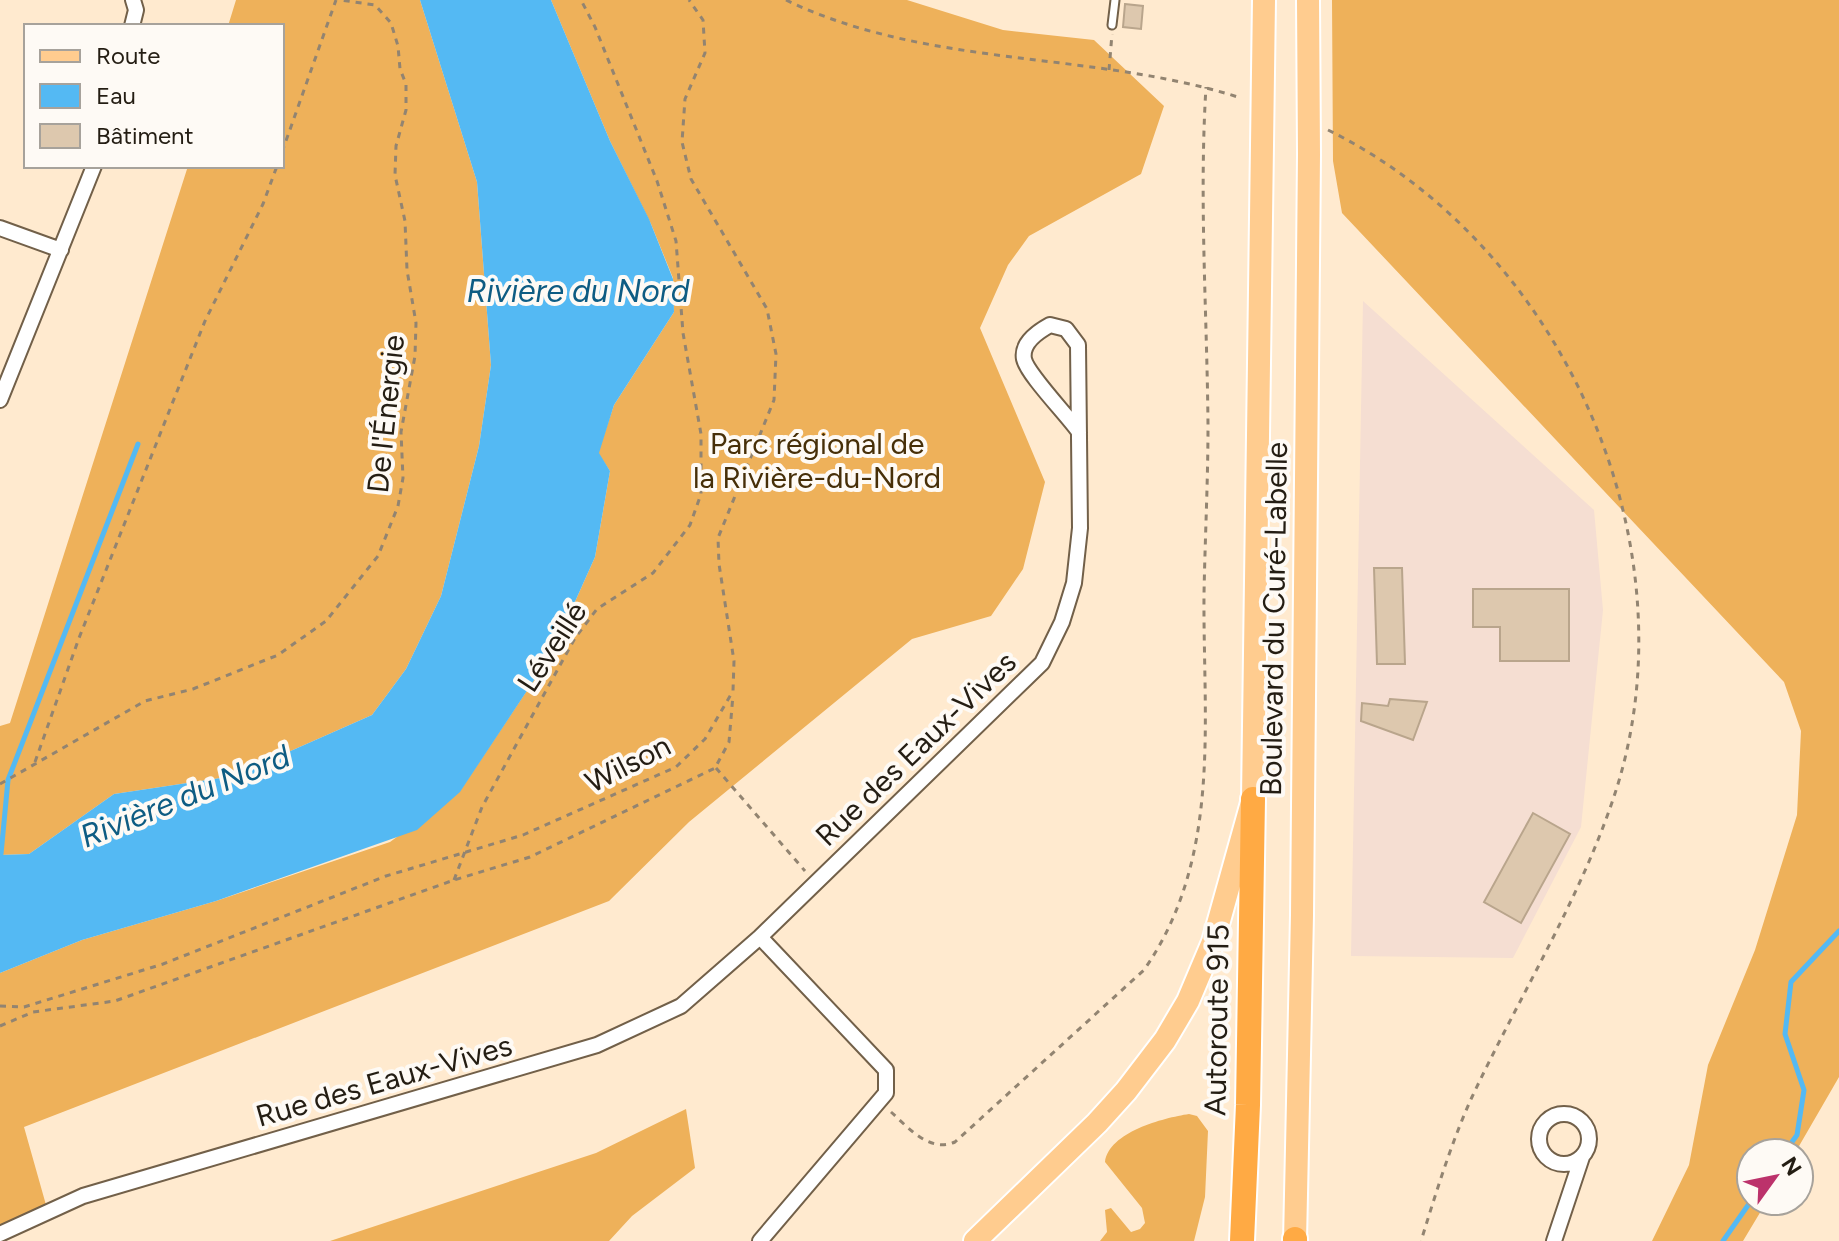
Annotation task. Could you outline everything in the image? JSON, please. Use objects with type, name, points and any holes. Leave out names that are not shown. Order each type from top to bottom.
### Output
[{"type":"highway","name":"Autoroute 915","points":[[1242,1241],[1248,1105],[1253,799]]},
{"type":"main road","name":"Boulevard du Curé-Labelle","points":[[975,1241],[1097,1123],[1133,1083],[1165,1040],[1188,1001],[1213,942],[1253,799],[1264,0]]},
{"type":"main road","name":"Boulevard du Curé-Labelle","points":[[1295,1240],[1302,901],[1308,0]]},
{"type":"street","points":[[132,24],[136,10],[133,0]]},
{"type":"street","points":[[0,400],[93,168]]},
{"type":"street","points":[[0,228],[61,250]]},
{"type":"street","name":"Rue des Eaux-Vives","points":[[0,1234],[83,1196],[597,1045],[681,1006],[760,937],[1042,663],[1062,622],[1074,583],[1080,528],[1079,432],[1078,345],[1066,329],[1050,325],[1035,333],[1024,358],[1031,373],[1079,432]]},
{"type":"street","points":[[760,937],[886,1070],[886,1093],[760,1241]]},
{"type":"street","points":[[1554,1241],[1582,1157]]},
{"type":"lane","points":[[1112,25],[1115,0]]},
{"type":"path","name":"De l'Énergie","points":[[0,784],[145,701],[193,689],[278,655],[326,621],[378,556],[398,506],[403,478],[401,432],[415,356],[416,323],[407,270],[405,221],[395,175],[396,146],[406,110],[406,84],[391,23],[375,5],[338,0],[284,147]]},
{"type":"path","name":"Léveillé","points":[[454,880],[463,853],[504,765],[575,638],[597,609],[653,573],[690,525],[701,494],[701,434],[683,333],[676,241],[657,181],[595,27],[581,0]]},
{"type":"path","points":[[0,1026],[33,1012],[115,1001],[454,880],[530,857],[715,768],[729,742],[734,661],[718,538],[774,400],[776,354],[767,309],[691,179],[682,142],[685,99],[705,53],[703,20],[689,0]]},
{"type":"path","points":[[786,0],[844,25],[900,39],[983,54],[1109,70],[1206,87],[1241,98]]},
{"type":"path","points":[[1109,70],[1111,35]]},
{"type":"path","points":[[879,1101],[927,1142],[937,1146],[955,1142],[1144,970],[1161,942],[1194,860],[1202,807],[1207,710],[1204,618],[1208,425],[1203,190],[1206,87]]},
{"type":"path","points":[[1328,130],[1377,157],[1434,199],[1491,256],[1539,318],[1566,364],[1601,440],[1626,522],[1635,574],[1637,665],[1630,730],[1617,784],[1581,876],[1467,1108],[1421,1241]]},
{"type":"path","points":[[34,765],[79,638],[205,321],[263,204],[276,168]]},
{"type":"path","name":"Wilson","points":[[0,1006],[24,1007],[163,964],[386,876],[523,835],[676,767],[705,739],[733,691]]},
{"type":"path","points":[[715,768],[816,883]]},
{"type":"shaded area","points":[[1363,301],[1594,510],[1603,610],[1581,827],[1513,958],[1351,956]]},
{"type":"green space","points":[[236,0],[420,0],[477,182],[491,365],[479,446],[441,596],[406,669],[372,715],[234,776],[114,794],[29,854],[0,855],[0,726],[10,723],[187,168],[284,168],[284,24],[229,24]]},
{"type":"green space","name":"Parc régional de la Rivière-du-Nord","points":[[551,0],[907,0],[1003,30],[1094,40],[1164,106],[1141,174],[1029,236],[1008,265],[980,328],[1045,482],[1023,569],[991,616],[912,639],[689,822],[609,901],[24,1127],[48,1212],[0,1234],[0,973],[82,940],[216,901],[390,842],[460,791],[552,653],[595,557],[610,471],[598,453],[614,405],[674,312],[673,278],[651,224],[610,141]]},
{"type":"green space","points":[[1332,0],[1839,0],[1839,1077],[1804,1137],[1735,1137],[1735,1217],[1757,1217],[1743,1241],[1652,1241],[1689,1165],[1708,1065],[1755,950],[1797,815],[1801,731],[1784,682],[1342,213],[1333,161]]},
{"type":"green space","points":[[686,1109],[695,1168],[632,1216],[609,1241],[330,1241],[596,1153]]},
{"type":"green space","points":[[1189,1114],[1197,1116],[1208,1131],[1205,1197],[1194,1241],[1100,1241],[1107,1232],[1105,1210],[1111,1208],[1131,1232],[1145,1223],[1142,1208],[1105,1162],[1109,1151],[1116,1142],[1139,1128]]},
{"type":"water","name":"Rivière du Nord","points":[[420,0],[551,0],[610,141],[649,219],[673,279],[674,312],[614,405],[599,453],[610,471],[595,557],[552,653],[460,792],[417,830],[216,901],[82,940],[0,973],[0,855],[29,854],[114,794],[234,776],[372,715],[406,669],[441,596],[479,446],[491,365],[477,182]]},
{"type":"building","points":[[1125,4],[1143,6],[1141,29],[1123,27]]},
{"type":"building","points":[[1374,568],[1402,568],[1405,664],[1377,664]]},
{"type":"building","points":[[1473,589],[1569,589],[1569,661],[1500,661],[1500,627],[1473,627]]},
{"type":"building","points":[[1390,699],[1427,702],[1413,740],[1361,721],[1362,703],[1388,706]]},
{"type":"building","points":[[1533,813],[1570,834],[1521,923],[1484,902]]},
{"type":"waterway","name":"Rivière du Nord","points":[[1,854],[8,780],[138,444]]},
{"type":"waterway","points":[[1796,1137],[1804,1090],[1785,1034],[1791,982],[1839,931]]},
{"type":"waterway","points":[[1723,1241],[1740,1217]]}]
